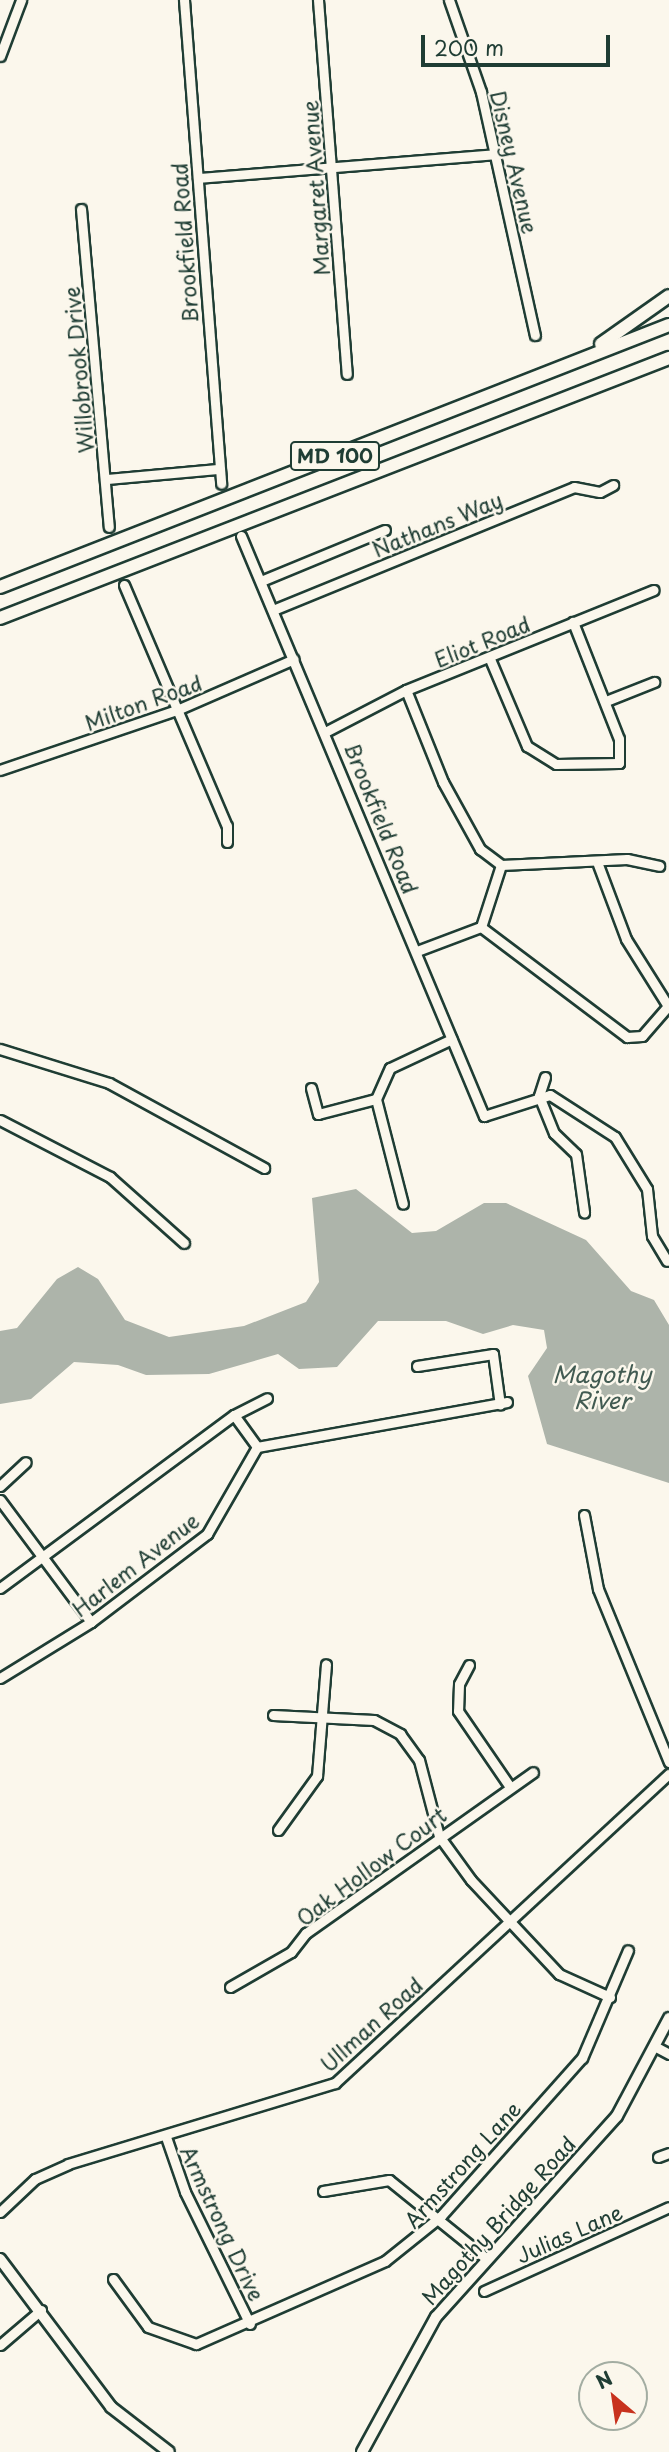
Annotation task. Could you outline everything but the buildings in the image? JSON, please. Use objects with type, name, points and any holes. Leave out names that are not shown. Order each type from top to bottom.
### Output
[{"type":"highway","points":[[373,441],[608,341],[669,296]]},
{"type":"highway","name":"MD 100","points":[[0,587],[669,325]]},
{"type":"highway","name":"MD 100","points":[[0,618],[669,358]]},
{"type":"main road","name":"Magothy Bridge Road","points":[[362,2452],[422,2337],[487,2259],[617,2116],[656,2047],[669,2018]]},
{"type":"main road","points":[[0,2259],[41,2310],[111,2407],[169,2452]]},
{"type":"street","points":[[0,56],[21,0]]},
{"type":"street","name":"Brookfield Road","points":[[184,0],[221,484]]},
{"type":"street","name":"Margaret Avenue","points":[[318,0],[347,374]]},
{"type":"street","name":"Disney Avenue","points":[[449,0],[496,154],[535,335]]},
{"type":"street","points":[[198,178],[496,154]]},
{"type":"street","name":"Willobrook Drive","points":[[81,209],[110,527]]},
{"type":"street","points":[[106,479],[219,469]]},
{"type":"street","name":"Nathans Way","points":[[274,610],[574,487],[600,492],[613,485]]},
{"type":"street","points":[[261,580],[385,530]]},
{"type":"street","name":"Brookfield Road","points":[[241,537],[327,731],[484,1116],[539,1096]]},
{"type":"street","points":[[124,585],[227,826],[227,842]]},
{"type":"street","name":"Eliot Road","points":[[327,731],[406,690],[490,659],[654,590]]},
{"type":"street","points":[[490,659],[527,746],[556,764],[619,763],[606,701],[573,622]]},
{"type":"street","name":"Milton Road","points":[[0,770],[179,709],[295,659]]},
{"type":"street","points":[[606,701],[654,682]]},
{"type":"street","points":[[406,690],[443,782],[480,849],[501,865],[627,859],[659,866]]},
{"type":"street","points":[[481,927],[627,1037],[642,1037],[668,1006],[626,939],[597,862]]},
{"type":"street","points":[[481,927],[501,865]]},
{"type":"street","points":[[417,951],[481,927]]},
{"type":"street","points":[[403,1204],[376,1098],[390,1069],[453,1039]]},
{"type":"street","points":[[0,1049],[109,1083],[173,1122],[264,1168]]},
{"type":"street","points":[[545,1077],[539,1096],[554,1133],[576,1154],[584,1213]]},
{"type":"street","points":[[311,1088],[318,1114],[376,1098]]},
{"type":"street","points":[[539,1096],[560,1100],[615,1137],[647,1189],[652,1236],[667,1261]]},
{"type":"street","points":[[0,1120],[110,1177],[184,1243]]},
{"type":"street","points":[[234,1415],[257,1447],[504,1404],[493,1354],[417,1366]]},
{"type":"street","points":[[0,1588],[234,1415],[267,1398]]},
{"type":"street","name":"Harlem Avenue","points":[[0,1678],[91,1622],[207,1534],[257,1447]]},
{"type":"street","points":[[0,1486],[26,1462]]},
{"type":"street","points":[[0,1500],[91,1622]]},
{"type":"street","points":[[584,1516],[598,1589],[669,1762]]},
{"type":"street","points":[[278,1830],[317,1776],[326,1664]]},
{"type":"street","points":[[469,1665],[459,1684],[458,1711],[510,1787]]},
{"type":"street","points":[[273,1715],[374,1720],[400,1734],[419,1760],[439,1836],[559,1974],[610,1997]]},
{"type":"street","name":"Oak Hollow Court","points":[[230,1987],[291,1952],[306,1933],[439,1836],[533,1772]]},
{"type":"street","name":"Ullman Road","points":[[0,2212],[45,2174],[335,2084],[669,1774]]},
{"type":"street","name":"Armstrong Lane","points":[[113,2279],[141,2319],[172,2340],[208,2342],[386,2261],[441,2216],[582,2058],[628,1950]]},
{"type":"street","points":[[656,2047],[669,2054]]},
{"type":"street","name":"Armstrong Drive","points":[[166,2137],[185,2192],[250,2324]]},
{"type":"street","points":[[658,2157],[669,2153]]},
{"type":"street","points":[[323,2191],[389,2180],[441,2216],[487,2259]]},
{"type":"street","name":"Julias Lane","points":[[484,2291],[669,2207]]},
{"type":"street","points":[[0,2345],[41,2310]]},
{"type":"water","name":"Magothy River","points":[[356,1189],[412,1233],[436,1231],[484,1203],[506,1203],[586,1240],[631,1291],[654,1300],[669,1325],[669,1483],[547,1444],[528,1376],[547,1348],[544,1330],[513,1325],[483,1334],[446,1321],[378,1321],[337,1367],[299,1369],[278,1354],[209,1374],[146,1375],[118,1365],[74,1362],[31,1399],[0,1404],[0,1331],[17,1328],[57,1279],[78,1267],[98,1279],[125,1320],[169,1337],[244,1326],[306,1302],[319,1282],[312,1198]]}]
